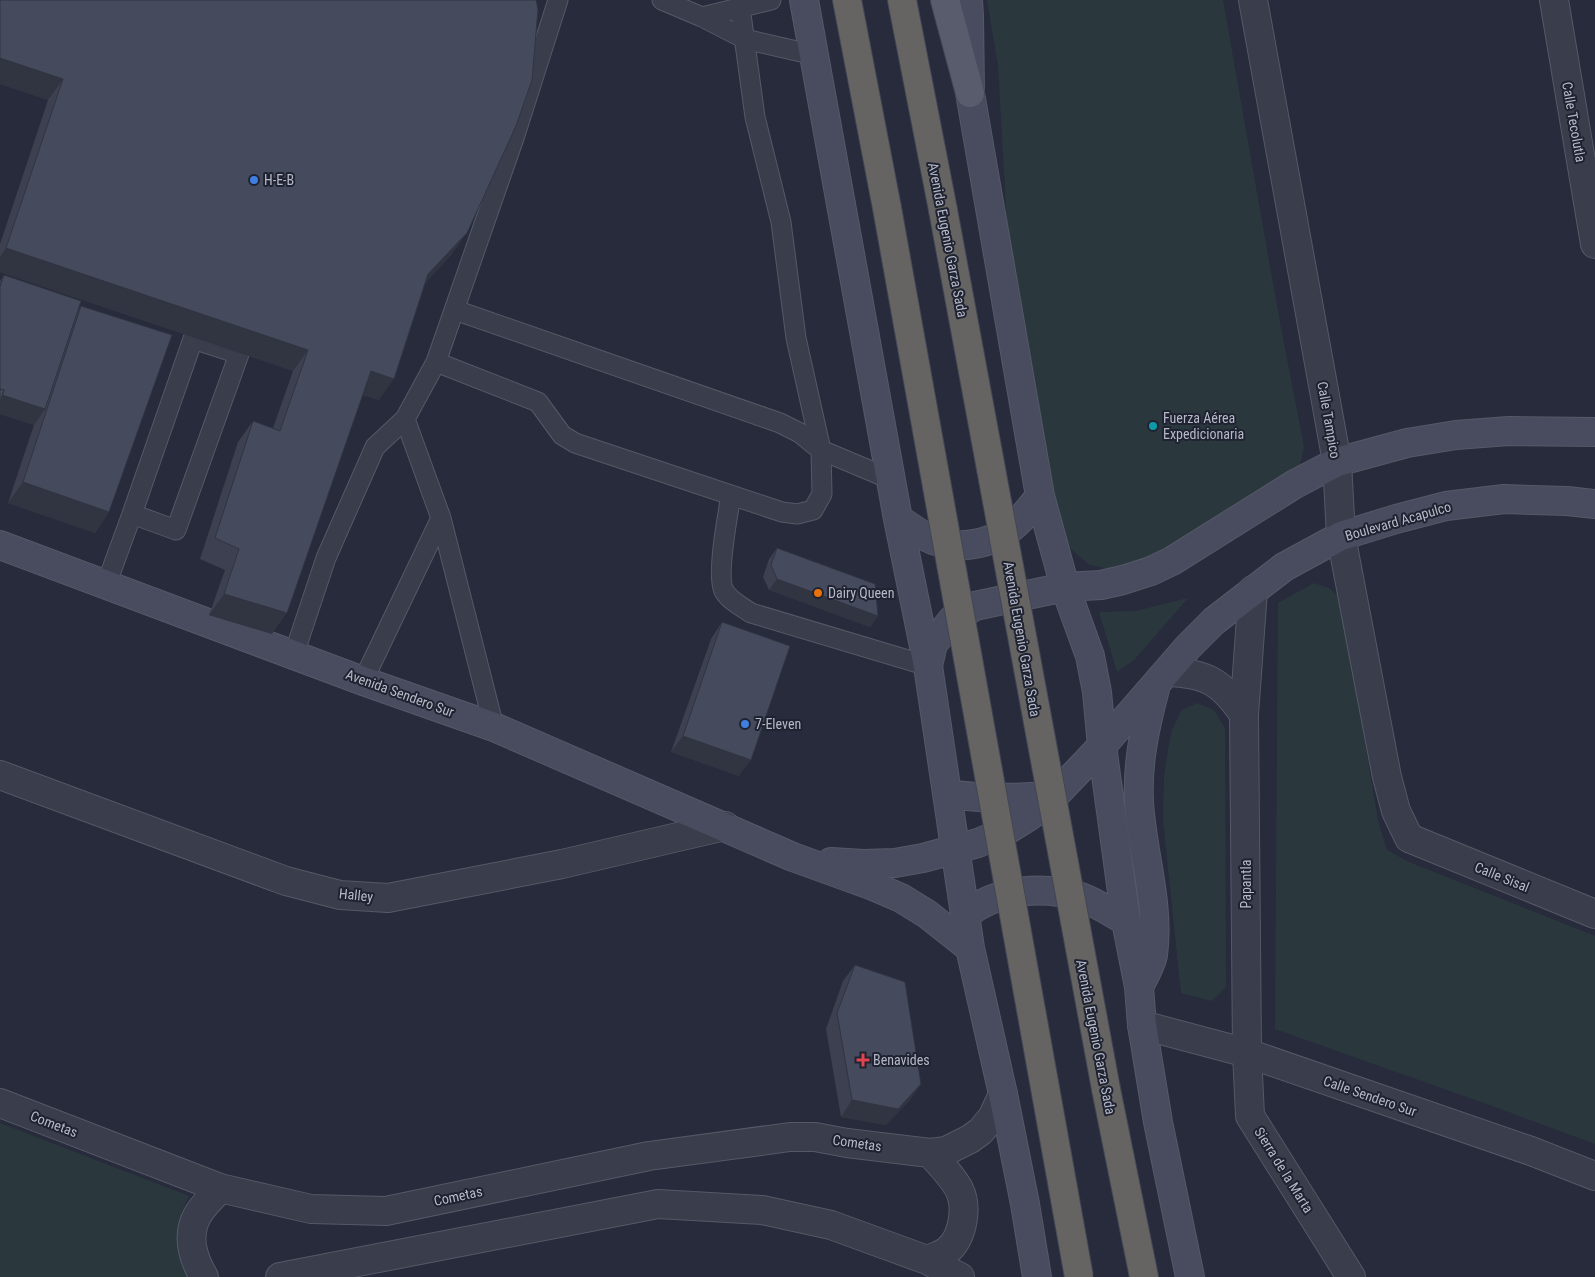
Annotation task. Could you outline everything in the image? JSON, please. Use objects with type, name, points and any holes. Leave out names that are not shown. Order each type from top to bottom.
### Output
[{"type":"highway","points":[[847,0],[887,208],[1079,1277]]},
{"type":"highway","name":"Avenida Eugenio Garza Sada","points":[[902,0],[943,210],[1106,1089],[1144,1277]]},
{"type":"main road","points":[[804,0],[890,479],[928,666],[970,948],[1003,1094],[1025,1204],[1037,1277]]},
{"type":"main road","points":[[945,0],[970,93],[1040,496],[1065,587],[1090,656],[1097,692],[1102,746],[1126,921],[1139,986],[1142,1025],[1158,1122],[1190,1277]]},
{"type":"main road","points":[[968,0],[970,93]]},
{"type":"main road","points":[[928,666],[933,644],[937,638],[952,620],[975,606],[1065,587],[1101,585],[1151,571],[1172,561],[1295,484],[1336,462],[1407,443],[1456,435],[1509,431],[1595,432]]},
{"type":"main road","points":[[898,519],[924,536],[939,542],[954,545],[970,545],[1000,536],[1018,521],[1040,496]]},
{"type":"main road","name":"Boulevard Acapulco","points":[[1055,795],[1102,746],[1214,621],[1284,567],[1341,536],[1446,506],[1504,499],[1595,504]]},
{"type":"main road","name":"Avenida Sendero Sur","points":[[0,545],[363,681],[494,727],[793,857],[901,898],[927,914],[970,948]]},
{"type":"main road","points":[[1139,986],[1153,957],[1154,929],[1152,895],[1139,803],[1138,769],[1143,735],[1162,678]]},
{"type":"main road","points":[[948,794],[968,797],[1023,798],[1055,795]]},
{"type":"main road","name":"Avenida Sendero Sur","points":[[793,857],[863,864],[923,858],[978,843],[1004,832],[1031,815],[1055,795]]},
{"type":"main road","points":[[966,914],[978,905],[997,896],[1037,890],[1060,892],[1083,898],[1126,921]]},
{"type":"street","name":"Calle Tampico","points":[[1253,0],[1336,462],[1341,536],[1387,776],[1396,811],[1409,838]]},
{"type":"street","name":"Calle Tecolutla","points":[[1554,0],[1595,244]]},
{"type":"street","name":"Papantla","points":[[1247,1053],[1244,715],[1253,590]]},
{"type":"street","points":[[1162,678],[1190,673],[1202,676],[1216,683],[1227,692],[1244,715]]},
{"type":"street","name":"Halley","points":[[0,775],[286,881],[340,895],[388,898],[562,864],[725,826]]},
{"type":"street","name":"Calle Sisal","points":[[1409,838],[1595,914]]},
{"type":"street","name":"Calle Sendero Sur","points":[[1142,1025],[1247,1053],[1522,1148],[1595,1176]]},
{"type":"street","name":"Sierra de la Marta","points":[[1247,1053],[1250,1116],[1350,1277]]},
{"type":"street","name":"Cometas","points":[[0,1103],[220,1188],[311,1209],[386,1211],[649,1156],[790,1137],[815,1137],[847,1143],[930,1153],[946,1151],[980,1131],[993,1116],[1003,1094]]},
{"type":"street","points":[[927,1260],[948,1250],[955,1241],[960,1230],[965,1208],[959,1189],[930,1153]]},
{"type":"street","points":[[204,1277],[195,1260],[190,1239],[197,1216],[220,1188]]},
{"type":"street","points":[[280,1277],[658,1204],[762,1210],[831,1226],[927,1260],[960,1277]]},
{"type":"lane","points":[[294,654],[326,558],[375,447],[405,419],[436,362],[480,231],[514,138],[558,0]]},
{"type":"lane","points":[[662,0],[702,17],[745,39],[814,55]]},
{"type":"lane","points":[[702,17],[771,0]]},
{"type":"lane","points":[[436,362],[538,402],[562,435],[575,443],[782,512],[797,514],[813,510],[822,494],[821,450],[796,338],[781,222],[755,117],[740,7]]},
{"type":"lane","points":[[454,310],[780,423],[800,432],[821,450],[890,479]]},
{"type":"lane","points":[[106,584],[193,339],[239,354],[176,530],[132,514]]},
{"type":"lane","points":[[405,419],[441,518],[494,727]]},
{"type":"lane","points":[[731,495],[721,573],[724,590],[735,603],[751,613],[928,666]]},
{"type":"lane","points":[[363,681],[441,518]]},
{"type":"shaded area","points":[[987,0],[1223,0],[1278,312],[1304,447],[1300,465],[1287,480],[1187,540],[1120,571],[1089,565],[1071,549],[1053,521],[1012,314],[998,66]]},
{"type":"shaded area","points":[[1314,583],[1329,588],[1341,598],[1378,821],[1387,850],[1409,862],[1595,936],[1595,1144],[1275,1029],[1278,603]]},
{"type":"shaded area","points":[[1188,598],[1134,660],[1117,672],[1099,612],[1136,611]]},
{"type":"shaded area","points":[[1197,703],[1214,710],[1225,728],[1226,987],[1212,1001],[1181,993],[1163,820],[1164,776],[1171,732],[1182,710]]},
{"type":"shaded area","points":[[0,1123],[189,1196],[182,1210],[179,1231],[190,1277],[0,1277]]},
{"type":"building","name":"H-E-B","points":[[0,0],[536,0],[538,9],[532,80],[516,126],[467,233],[428,274],[394,379],[371,371],[287,613],[224,594],[239,549],[215,538],[253,421],[280,431],[308,350],[6,248],[63,79],[0,58]]},
{"type":"building","points":[[4,275],[81,301],[45,409],[2,395],[4,390],[0,389],[0,287]]},
{"type":"building","points":[[81,306],[172,335],[109,512],[23,482]]},
{"type":"building","points":[[0,389],[4,390],[0,402]]},
{"type":"building","points":[[777,548],[875,584],[878,616],[777,579],[771,565]]},
{"type":"building","points":[[722,622],[790,646],[751,760],[683,736]]},
{"type":"building","points":[[855,965],[905,982],[921,1084],[898,1109],[852,1100],[837,1013]]},
{"type":"place","name":"H-E-B","points":[[254,180]]},
{"type":"place","name":"Fuerza Aérea Expedicionaria","points":[[1153,426]]},
{"type":"place","name":"Dairy Queen","points":[[818,593]]},
{"type":"place","name":"7-Eleven","points":[[745,724]]},
{"type":"place","name":"Benavides","points":[[863,1060]]}]
